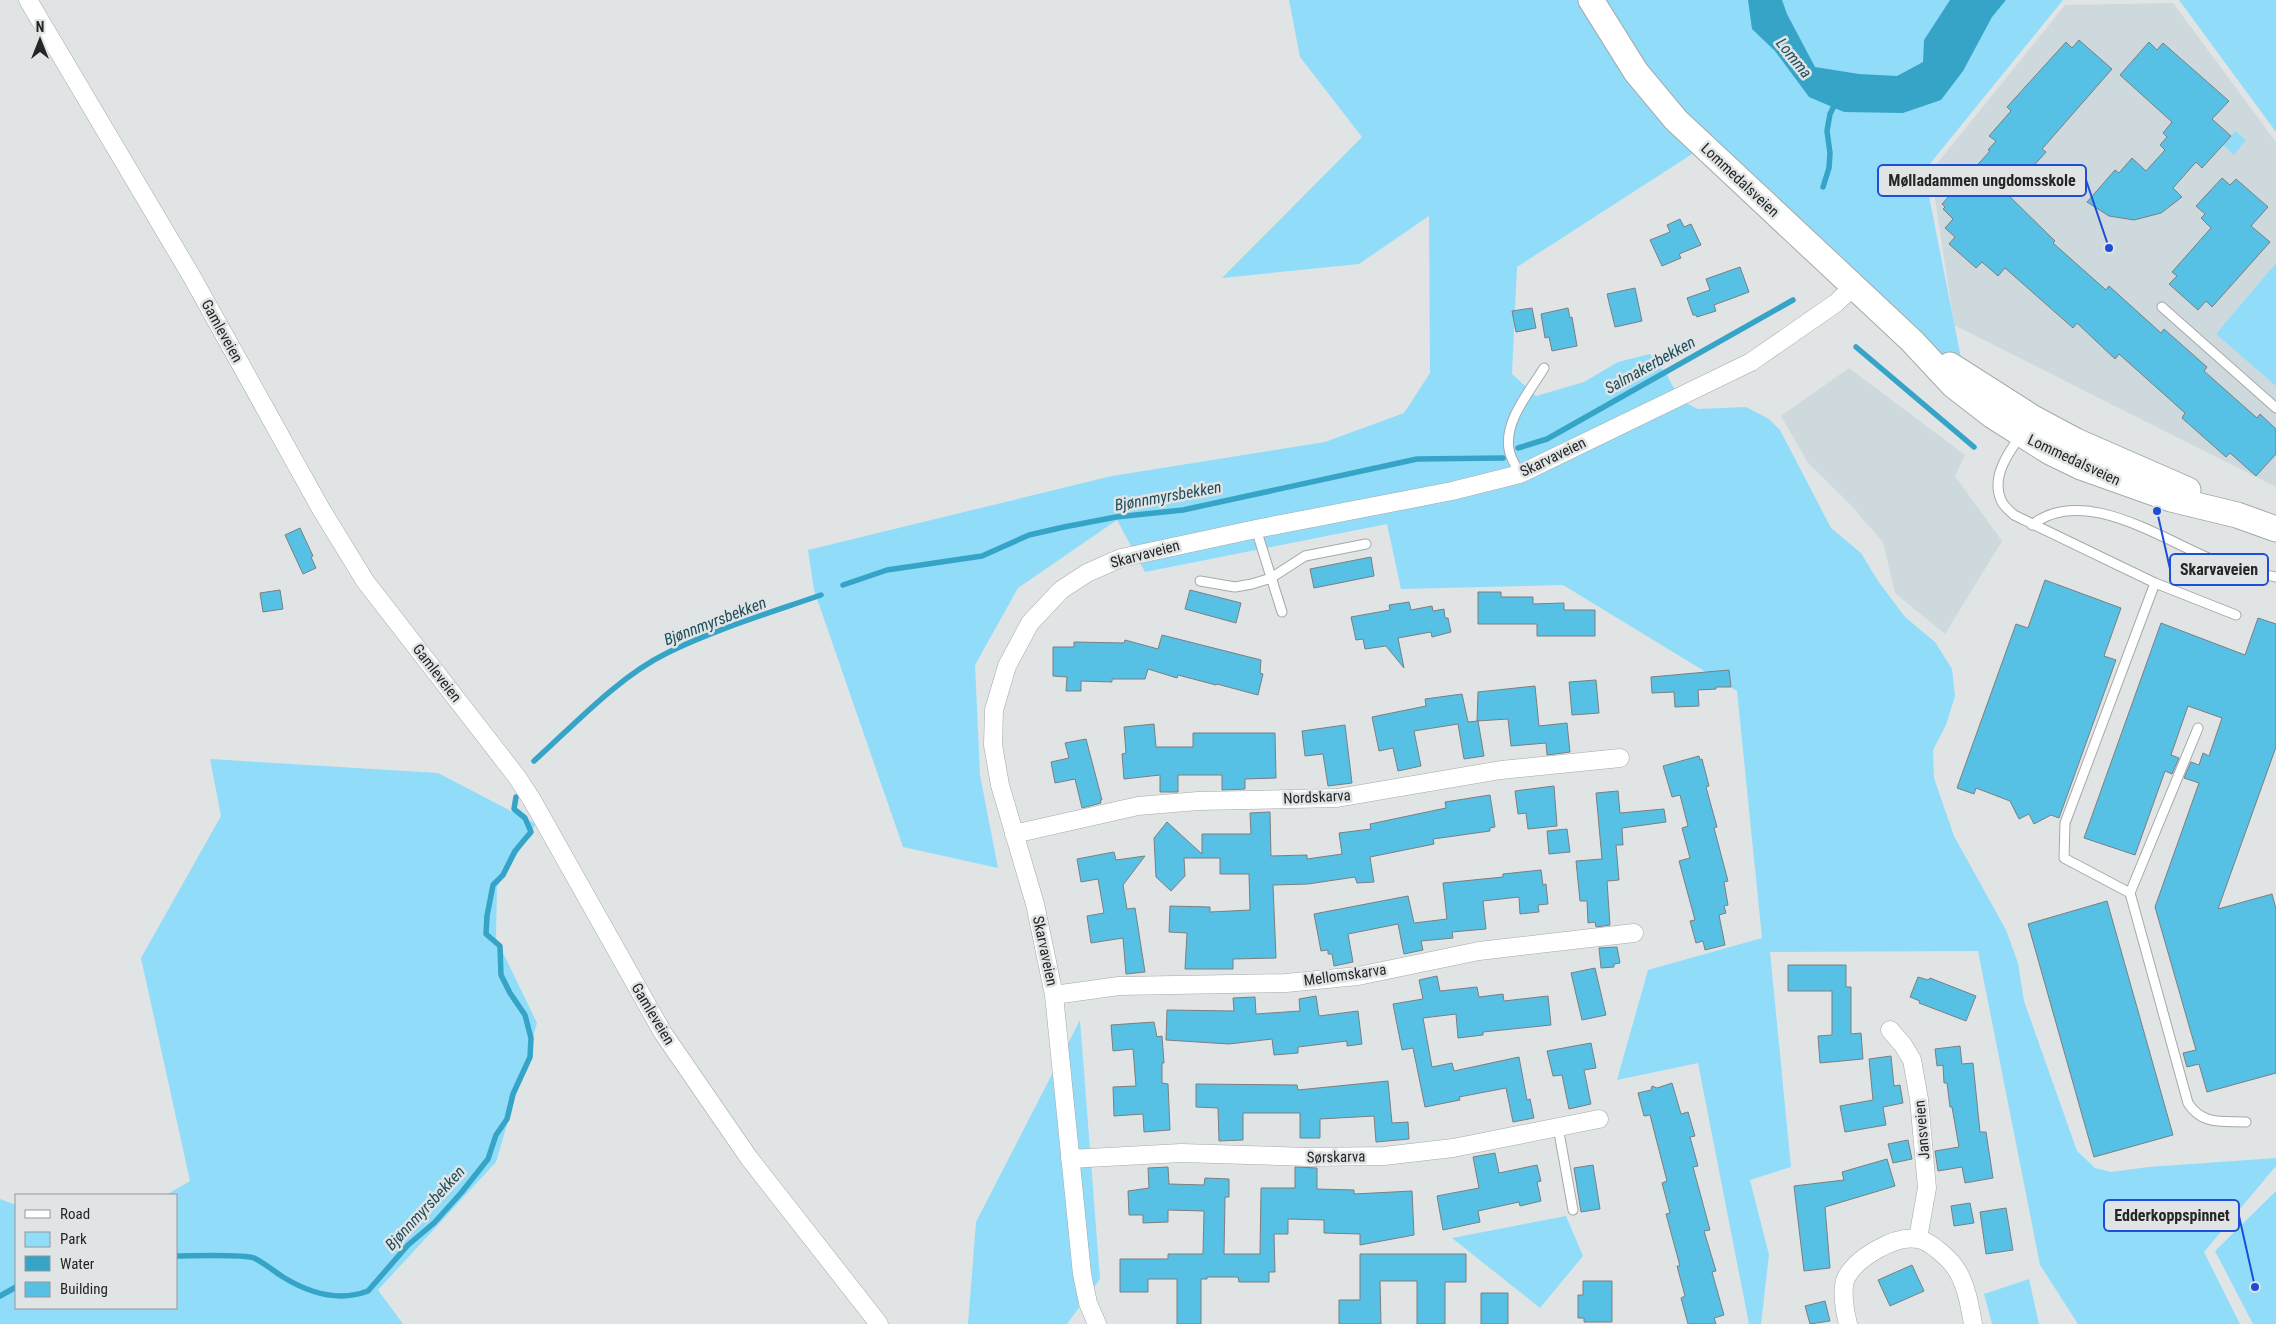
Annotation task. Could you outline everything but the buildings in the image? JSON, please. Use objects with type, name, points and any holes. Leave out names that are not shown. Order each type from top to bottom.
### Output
[{"type":"main road","name":"Lommedalsveien","points":[[1591,0],[1636,72],[1676,120],[1912,341],[2027,426],[2050,452],[2120,482],[2171,500],[2237,515],[2276,528]]},
{"type":"street","name":"Gamleveien","points":[[28,0],[192,277],[321,509],[365,581],[517,777],[532,800],[663,1033],[749,1158],[879,1324]]},
{"type":"street","name":"Skarvaveien","points":[[1097,1324],[1088,1304],[1082,1274],[1054,995],[1035,904],[1000,785],[994,745],[994,710],[1007,666],[1030,623],[1061,590],[1087,572],[1121,558],[1256,528],[1452,491],[1520,474],[1750,362],[1824,312],[1854,286]]},
{"type":"street","name":"Nordskarva","points":[[1014,834],[1138,806],[1198,801],[1338,798],[1501,770],[1620,758]]},
{"type":"street","name":"Mellomskarva","points":[[1054,995],[1119,986],[1286,983],[1349,977],[1479,951],[1634,933]]},
{"type":"street","name":"Jansveien","points":[[1890,1030],[1904,1045],[1912,1060],[1919,1099],[1927,1188],[1918,1238]]},
{"type":"street","name":"Sørskarva","points":[[1070,1159],[1181,1153],[1309,1157],[1384,1156],[1453,1148],[1599,1119]]},
{"type":"street","points":[[1848,1324],[1844,1307],[1846,1279],[1866,1255],[1897,1241],[1918,1238],[1941,1252],[1958,1272],[1968,1296],[1973,1324]]},
{"type":"lane","points":[[2162,307],[2276,408]]},
{"type":"lane","points":[[1520,474],[1509,451],[1508,438],[1518,411],[1544,368]]},
{"type":"lane","points":[[2027,426],[2005,459],[1999,473],[1998,485],[2001,501],[2014,516],[2155,583],[2236,615]]},
{"type":"lane","points":[[2032,525],[2041,518],[2061,512],[2091,512],[2112,515],[2215,561],[2276,578]]},
{"type":"lane","points":[[1256,528],[1282,612]]},
{"type":"lane","points":[[1200,581],[1235,587],[1271,578],[1305,556],[1366,544]]},
{"type":"lane","points":[[2130,893],[2064,858],[2065,823],[2155,583]]},
{"type":"lane","points":[[2198,728],[2130,893],[2188,1103],[2194,1112],[2206,1120],[2246,1122]]},
{"type":"lane","points":[[1558,1127],[1573,1210]]},
{"type":"shaded area","points":[[2173,3],[2276,142],[2276,487],[1954,325],[1931,171],[2065,5]]},
{"type":"shaded area","points":[[1849,368],[1965,455],[1955,476],[2002,541],[1945,634],[1895,593],[1883,542],[1847,501],[1808,463],[1781,416]]},
{"type":"green space","points":[[1289,0],[2063,0],[1924,171],[1964,373],[1859,291],[1703,147],[1517,267],[1512,374],[1536,396],[1584,382],[1618,362],[1650,354],[1667,375],[1680,400],[1698,409],[1746,407],[1769,419],[1780,430],[1831,528],[1861,553],[1878,581],[1905,617],[1935,642],[1952,669],[1955,696],[1946,725],[1933,750],[1934,778],[1954,836],[2006,930],[2018,963],[2024,1001],[2077,1151],[2095,1168],[2111,1172],[2148,1167],[2276,1158],[2276,1166],[2204,1252],[2240,1324],[2078,1324],[2040,1265],[1978,951],[1770,952],[1791,1167],[1750,1180],[1769,1255],[1761,1324],[1749,1324],[1698,1063],[1617,1080],[1648,970],[1762,938],[1737,691],[1563,585],[1401,589],[1387,524],[1145,572],[1117,520],[1018,588],[975,665],[980,775],[998,868],[903,847],[814,590],[808,550],[1112,476],[1325,442],[1404,413],[1430,373],[1429,216],[1359,264],[1222,278],[1362,137],[1300,57]]},
{"type":"green space","points":[[2179,0],[2276,0],[2276,132]]},
{"type":"green space","points":[[2235,131],[2246,140],[2234,155],[2223,145]]},
{"type":"green space","points":[[2276,263],[2276,386],[2216,334]]},
{"type":"green space","points":[[210,759],[438,773],[536,824],[497,887],[496,938],[537,1023],[496,1162],[378,1290],[403,1324],[0,1324],[0,1199],[15,1205],[15,1309],[178,1309],[178,1194],[168,1194],[190,1181],[141,958],[221,816]]},
{"type":"green space","points":[[1080,1020],[1100,1279],[1067,1324],[968,1324],[976,1222]]},
{"type":"green space","points":[[2276,1191],[2276,1324],[2253,1324],[2215,1251]]},
{"type":"green space","points":[[1566,1216],[1583,1256],[1540,1308],[1452,1238]]},
{"type":"green space","points":[[2029,1279],[2039,1324],[1992,1324],[1984,1294]]},
{"type":"water","name":"Lomma","points":[[1748,0],[1782,0],[1787,14],[1815,67],[1859,74],[1897,76],[1923,62],[1924,40],[1950,0],[2006,0],[1992,17],[1963,71],[1941,100],[1903,113],[1844,112],[1809,97],[1775,51],[1752,29]]},
{"type":"waterway","name":"Salmakerbekken","points":[[1823,187],[1829,168],[1830,153],[1827,131],[1830,114],[1836,102]]},
{"type":"waterway","name":"Salmakerbekken","points":[[1518,448],[1547,439],[1793,300]]},
{"type":"waterway","points":[[1856,347],[1974,447]]},
{"type":"waterway","name":"Bjønnmyrsbekken","points":[[843,585],[887,570],[982,556],[1029,535],[1064,527],[1116,517],[1183,510],[1417,459],[1503,458]]},
{"type":"waterway","name":"Bjønnmyrsbekken","points":[[534,761],[597,702],[649,663],[704,636],[821,595]]},
{"type":"waterway","name":"Bjønnmyrsbekken","points":[[178,1256],[254,1258],[293,1283],[324,1294],[346,1296],[368,1291],[408,1245],[434,1223],[488,1159],[496,1135],[507,1119],[513,1094],[530,1057],[531,1038],[525,1015],[510,993],[501,975],[500,946],[486,934],[487,916],[493,885],[503,875],[515,851],[531,832],[525,818],[514,809],[516,797]]},
{"type":"waterway","name":"Bjønnmyrsbekken","points":[[0,1296],[15,1288]]},
{"type":"place","name":"Mølladammen ungdomsskole","points":[[2109,248]]},
{"type":"place","name":"Skarvaveien","points":[[2157,511]]},
{"type":"place","name":"Edderkoppspinnet","points":[[2255,1287]]}]
